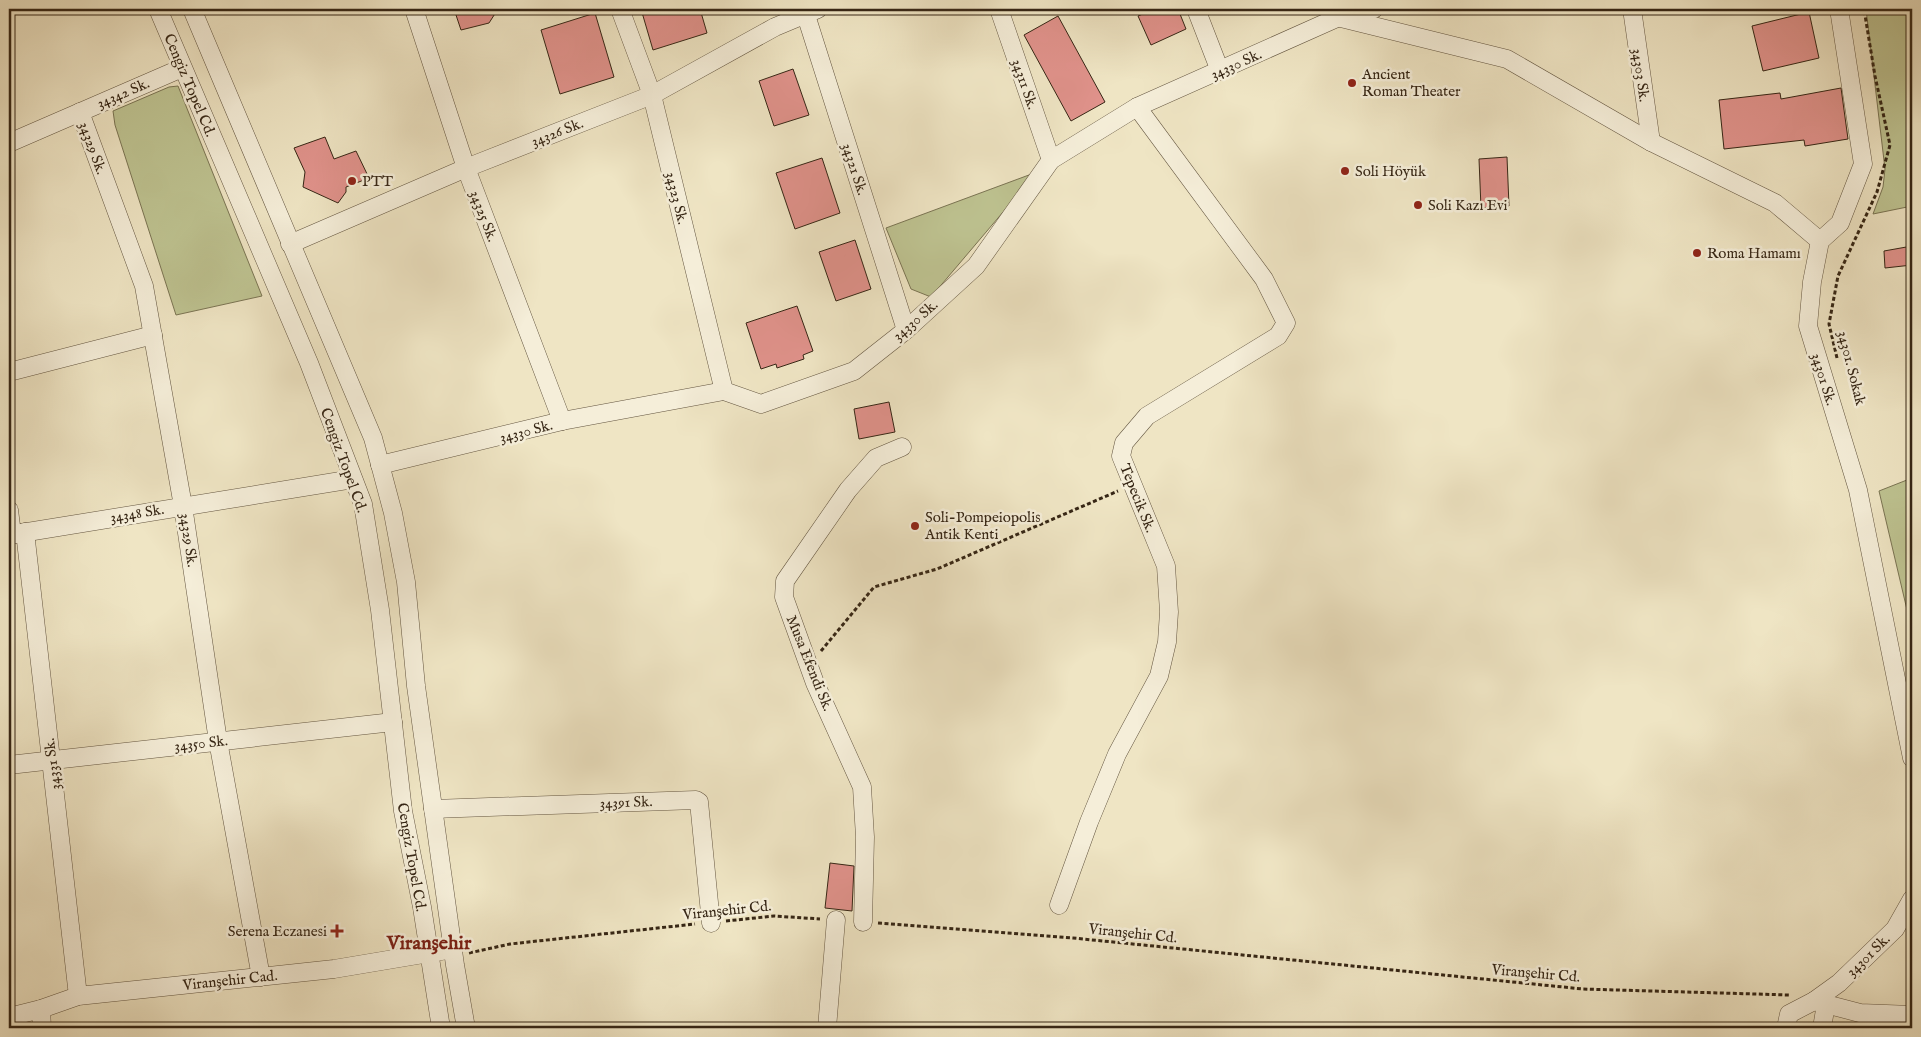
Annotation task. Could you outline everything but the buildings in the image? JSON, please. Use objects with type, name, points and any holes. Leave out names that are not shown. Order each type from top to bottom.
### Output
[{"type":"street","name":"Cengiz Topel Cd.","points":[[158,9],[309,363],[363,504],[379,600],[403,811],[422,907],[441,1028]]},
{"type":"street","name":"Cengiz Topel Cd.","points":[[192,9],[373,438],[393,512],[406,582],[416,686],[453,952],[466,1028]]},
{"type":"street","name":"34325 Sk.","points":[[414,9],[466,168],[562,421]]},
{"type":"street","name":"34323 Sk.","points":[[620,9],[652,95],[724,391]]},
{"type":"street","name":"34311 Sk.","points":[[999,9],[1051,160]]},
{"type":"street","points":[[1196,9],[1220,71]]},
{"type":"street","name":"34330 Sk.","points":[[380,465],[562,421],[724,391],[761,404],[854,371],[906,330],[976,266],[1051,160],[1137,107],[1339,17],[1374,9]]},
{"type":"street","name":"34303 Sk.","points":[[1632,9],[1651,142]]},
{"type":"street","points":[[1339,17],[1507,59],[1651,142],[1775,203],[1820,241],[1840,223],[1863,164],[1840,9]]},
{"type":"street","name":"34326 Sk.","points":[[290,244],[466,168],[652,95],[774,27],[809,10]]},
{"type":"street","name":"34321 Sk.","points":[[809,10],[906,330]]},
{"type":"street","name":"34342 Sk.","points":[[9,143],[182,68]]},
{"type":"street","name":"Tepecik Sk.","points":[[1059,905],[1089,822],[1117,754],[1159,676],[1167,642],[1169,612],[1166,566],[1121,456],[1124,443],[1147,416],[1278,336],[1286,323],[1264,278],[1137,107]]},
{"type":"street","name":"34329 Sk.","points":[[80,112],[144,286],[184,506],[218,741],[261,977]]},
{"type":"street","name":"34301 Sk.","points":[[1820,241],[1812,282],[1808,326],[1858,490],[1912,758]]},
{"type":"street","points":[[9,372],[153,335]]},
{"type":"street","name":"Musa Efendi Sk.","points":[[863,922],[864,836],[862,787],[809,665],[784,597],[785,581],[848,490],[876,458],[902,447]]},
{"type":"street","name":"34348 Sk.","points":[[15,533],[354,480]]},
{"type":"street","name":"34331 Sk.","points":[[9,510],[15,533],[51,758],[78,996]]},
{"type":"street","name":"34350 Sk.","points":[[9,765],[51,758],[393,722]]},
{"type":"street","name":"34391 Sk.","points":[[433,809],[696,800],[702,823],[711,923]]},
{"type":"street","name":"34301 Sk.","points":[[1786,1028],[1790,1014],[1820,1003],[1895,928],[1912,898]]},
{"type":"street","points":[[827,1028],[836,920]]},
{"type":"street","name":"Viranşehir Cad.","points":[[9,1017],[41,1009],[78,996],[261,977],[428,953],[453,952]]},
{"type":"street","points":[[1822,1028],[1820,1003],[1860,1013],[1912,1015]]},
{"type":"street","points":[[41,1009],[42,1028]]},
{"type":"path","name":"34301. Sokak","points":[[1838,362],[1829,324],[1838,276],[1877,192],[1890,145],[1875,76],[1864,9]]},
{"type":"path","points":[[809,665],[874,587],[937,569],[1133,484]]},
{"type":"path","name":"Viranşehir Cd.","points":[[453,952],[510,944],[774,916],[836,920]]},
{"type":"path","name":"Viranşehir Cd.","points":[[863,922],[1073,938],[1583,989],[1792,995]]},
{"type":"green space","points":[[1866,9],[1912,9],[1912,206],[1873,214],[1883,187],[1885,169]]},
{"type":"green space","points":[[178,86],[262,296],[176,315],[115,125],[113,111],[169,87]]},
{"type":"green space","points":[[1037,172],[931,297],[911,289],[886,228]]},
{"type":"green space","points":[[1912,478],[1912,631],[1879,491]]},
{"type":"place","name":"Ancient Roman Theater","points":[[1352,83]]},
{"type":"place","name":"Soli Höyük","points":[[1345,171]]},
{"type":"place","name":"PTT","points":[[352,181]]},
{"type":"place","name":"Soli Kazı Evi","points":[[1418,205]]},
{"type":"place","name":"Roma Hamamı","points":[[1697,253]]},
{"type":"place","name":"Soli-Pompeiopolis Antik Kenti","points":[[915,526]]},
{"type":"place","name":"Serena Eczanesi","points":[[337,931]]},
{"type":"district","name":"Viranşehir","points":[[429,942]]}]
